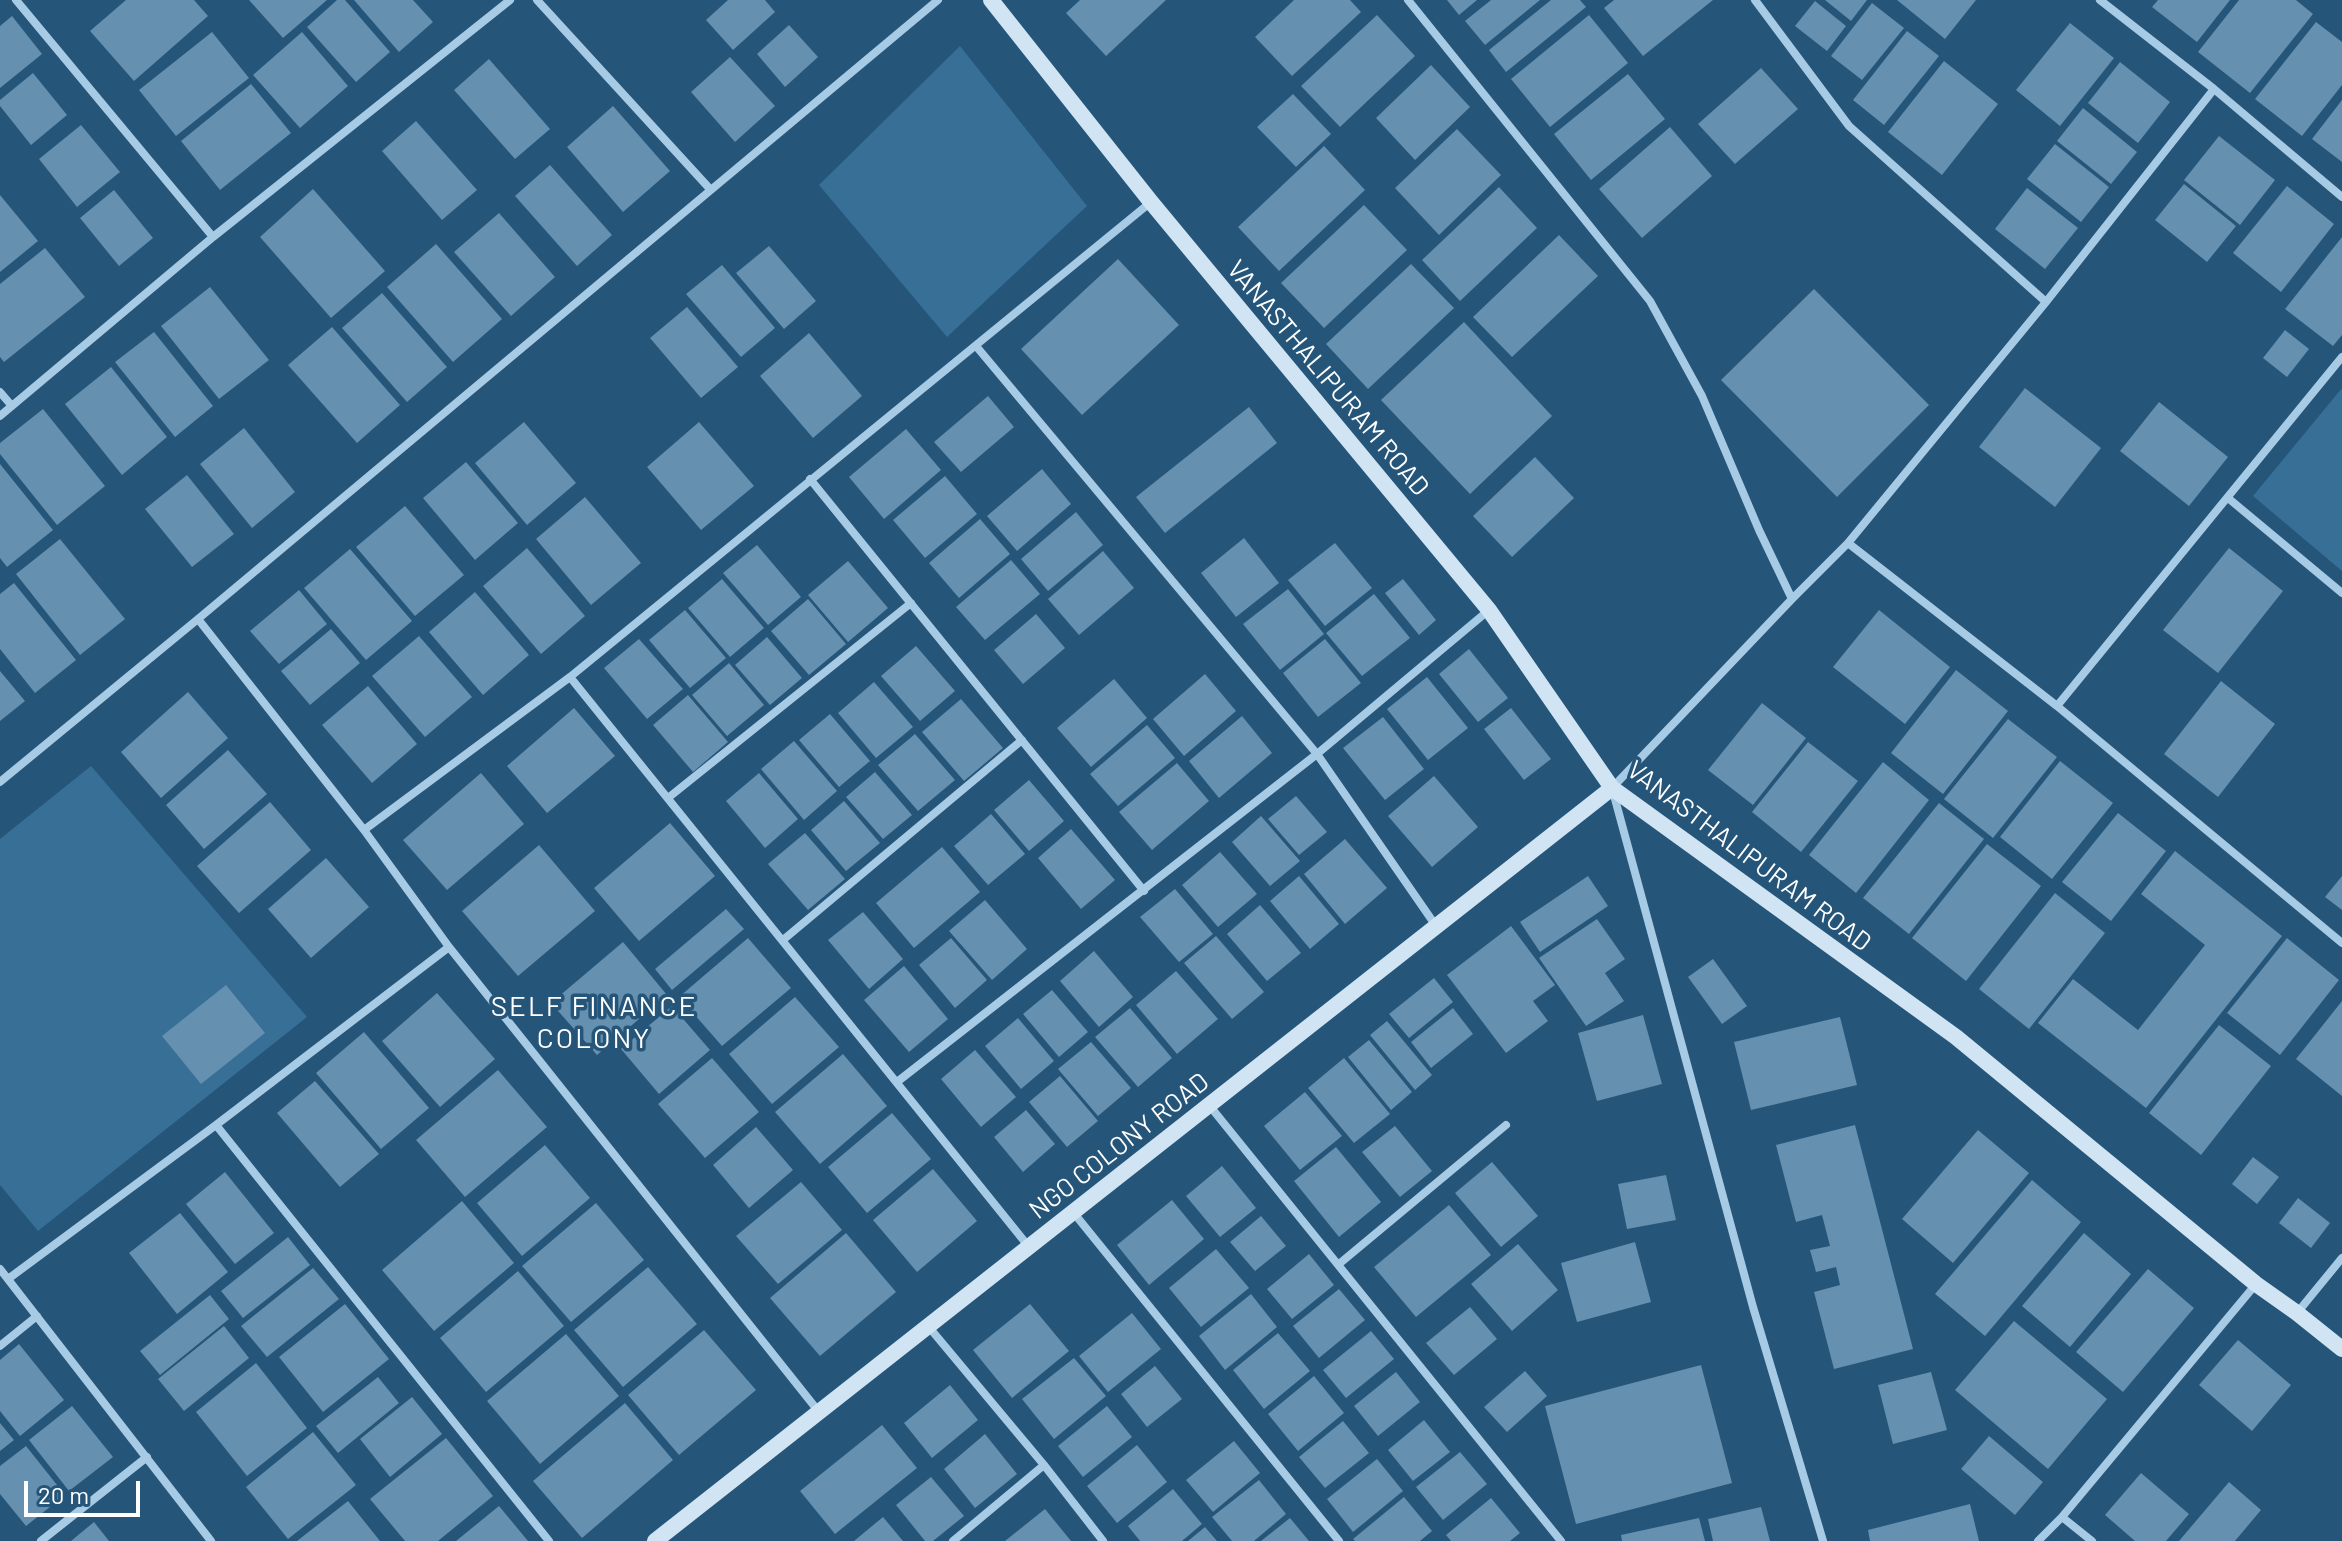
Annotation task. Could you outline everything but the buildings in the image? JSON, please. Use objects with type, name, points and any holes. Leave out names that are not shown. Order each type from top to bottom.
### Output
[{"type":"street","points":[[16,0],[213,237]]},
{"type":"street","points":[[0,416],[213,237],[510,0]]},
{"type":"street","points":[[537,0],[710,189]]},
{"type":"street","points":[[0,782],[938,0]]},
{"type":"street","name":"VANASTHALIPURAM ROAD","points":[[991,0],[1151,202],[1489,610],[1612,788],[1956,1037],[2256,1284],[2342,1349]]},
{"type":"street","points":[[1408,0],[1650,301],[1702,396],[1792,599]]},
{"type":"street","points":[[1755,0],[1849,126],[2046,302]]},
{"type":"street","points":[[2100,0],[2214,89],[2342,197]]},
{"type":"street","points":[[1823,1541],[1753,1307],[1612,788],[1848,543],[2046,302],[2214,89]]},
{"type":"street","points":[[364,830],[570,677],[1151,202]]},
{"type":"street","points":[[976,346],[1317,754],[1436,926]]},
{"type":"street","points":[[2057,706],[2342,357]]},
{"type":"street","points":[[0,392],[12,406]]},
{"type":"street","points":[[810,479],[1144,891]]},
{"type":"street","points":[[2228,498],[2342,593]]},
{"type":"street","points":[[1848,543],[2057,706],[2342,943]]},
{"type":"street","points":[[668,798],[911,603]]},
{"type":"street","points":[[897,1082],[1317,754],[1489,610]]},
{"type":"street","points":[[198,619],[364,830],[449,947],[819,1412]]},
{"type":"street","points":[[570,677],[1029,1247]]},
{"type":"street","points":[[783,940],[1022,740]]},
{"type":"street","name":"NGO COLONY ROAD","points":[[655,1541],[1612,788]]},
{"type":"street","points":[[8,1279],[449,947]]},
{"type":"street","points":[[1209,1105],[1561,1541]]},
{"type":"street","points":[[216,1125],[549,1541]]},
{"type":"street","points":[[1339,1264],[1506,1125]]},
{"type":"street","points":[[1073,1212],[1339,1541]]},
{"type":"street","points":[[2297,1313],[2342,1258]]},
{"type":"street","points":[[0,1269],[211,1541]]},
{"type":"street","points":[[2038,1541],[2062,1517],[2256,1284]]},
{"type":"street","points":[[0,1346],[37,1316]]},
{"type":"street","points":[[928,1326],[1103,1541]]},
{"type":"street","points":[[41,1541],[147,1457]]},
{"type":"street","points":[[953,1541],[1044,1465]]},
{"type":"street","points":[[2062,1517],[2092,1541]]},
{"type":"shaded area","points":[[960,46],[1087,206],[947,337],[819,185]]},
{"type":"shaded area","points":[[2342,388],[2342,571],[2253,496]]},
{"type":"shaded area","points":[[91,766],[307,1017],[38,1231],[0,1185],[0,839]]},
{"type":"district","name":"SELF FINANCE COLONY","points":[[594,1023]]}]
